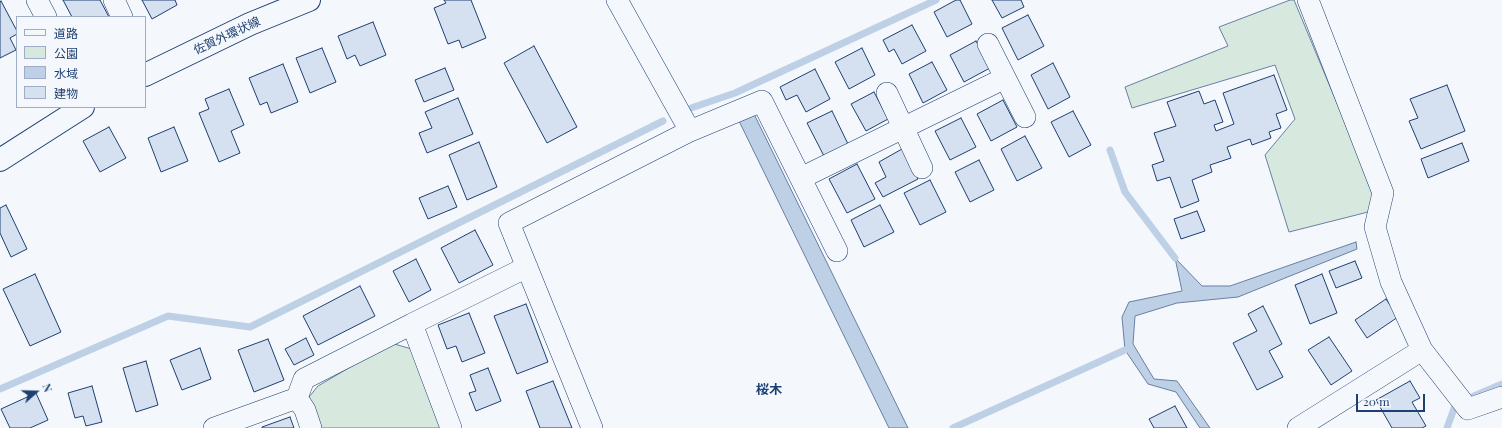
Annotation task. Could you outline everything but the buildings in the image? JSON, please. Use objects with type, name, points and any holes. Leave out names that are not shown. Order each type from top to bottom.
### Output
[{"type":"main road","name":"佐賀外環状線","points":[[147,70],[250,24],[309,0]]},
{"type":"main road","points":[[0,160],[81,108]]},
{"type":"street","points":[[37,0],[45,16]]},
{"type":"street","points":[[114,0],[122,16]]},
{"type":"street","points":[[617,0],[690,131]]},
{"type":"street","points":[[1308,0],[1383,193],[1375,227],[1391,282],[1422,350],[1468,409],[1502,397]]},
{"type":"street","points":[[988,44],[1024,117]]},
{"type":"street","points":[[801,178],[1005,78]]},
{"type":"street","points":[[887,93],[922,168]]},
{"type":"street","points":[[592,428],[509,223],[690,131],[762,101],[837,250]]},
{"type":"street","points":[[214,428],[297,398],[304,379],[527,267]]},
{"type":"street","points":[[412,324],[451,428]]},
{"type":"street","points":[[1298,428],[1422,350]]},
{"type":"street","points":[[297,398],[305,410],[311,428]]},
{"type":"green space","points":[[1290,0],[1294,0],[1376,197],[1372,211],[1289,232],[1265,155],[1295,119],[1275,65],[1132,108],[1125,87],[1228,46],[1219,27]]},
{"type":"green space","points":[[391,343],[415,350],[443,428],[320,428],[309,397],[318,386]]},
{"type":"water","points":[[754,114],[908,428],[889,428],[739,121]]},
{"type":"water","points":[[1356,242],[1357,249],[1238,297],[1177,303],[1135,316],[1133,344],[1154,379],[1177,381],[1210,428],[1200,428],[1176,392],[1148,384],[1125,350],[1122,317],[1129,302],[1182,291],[1175,258],[1202,286],[1230,286]]},
{"type":"waterway","points":[[691,108],[735,93],[936,0]]},
{"type":"waterway","points":[[0,389],[168,316],[250,327],[663,121]]},
{"type":"waterway","points":[[1110,150],[1125,192],[1175,258]]},
{"type":"waterway","points":[[953,428],[1125,350]]},
{"type":"waterway","points":[[1474,396],[1502,384]]},
{"type":"waterway","points":[[1447,428],[1455,406]]},
{"type":"district","name":"桜木","points":[[769,390]]}]
